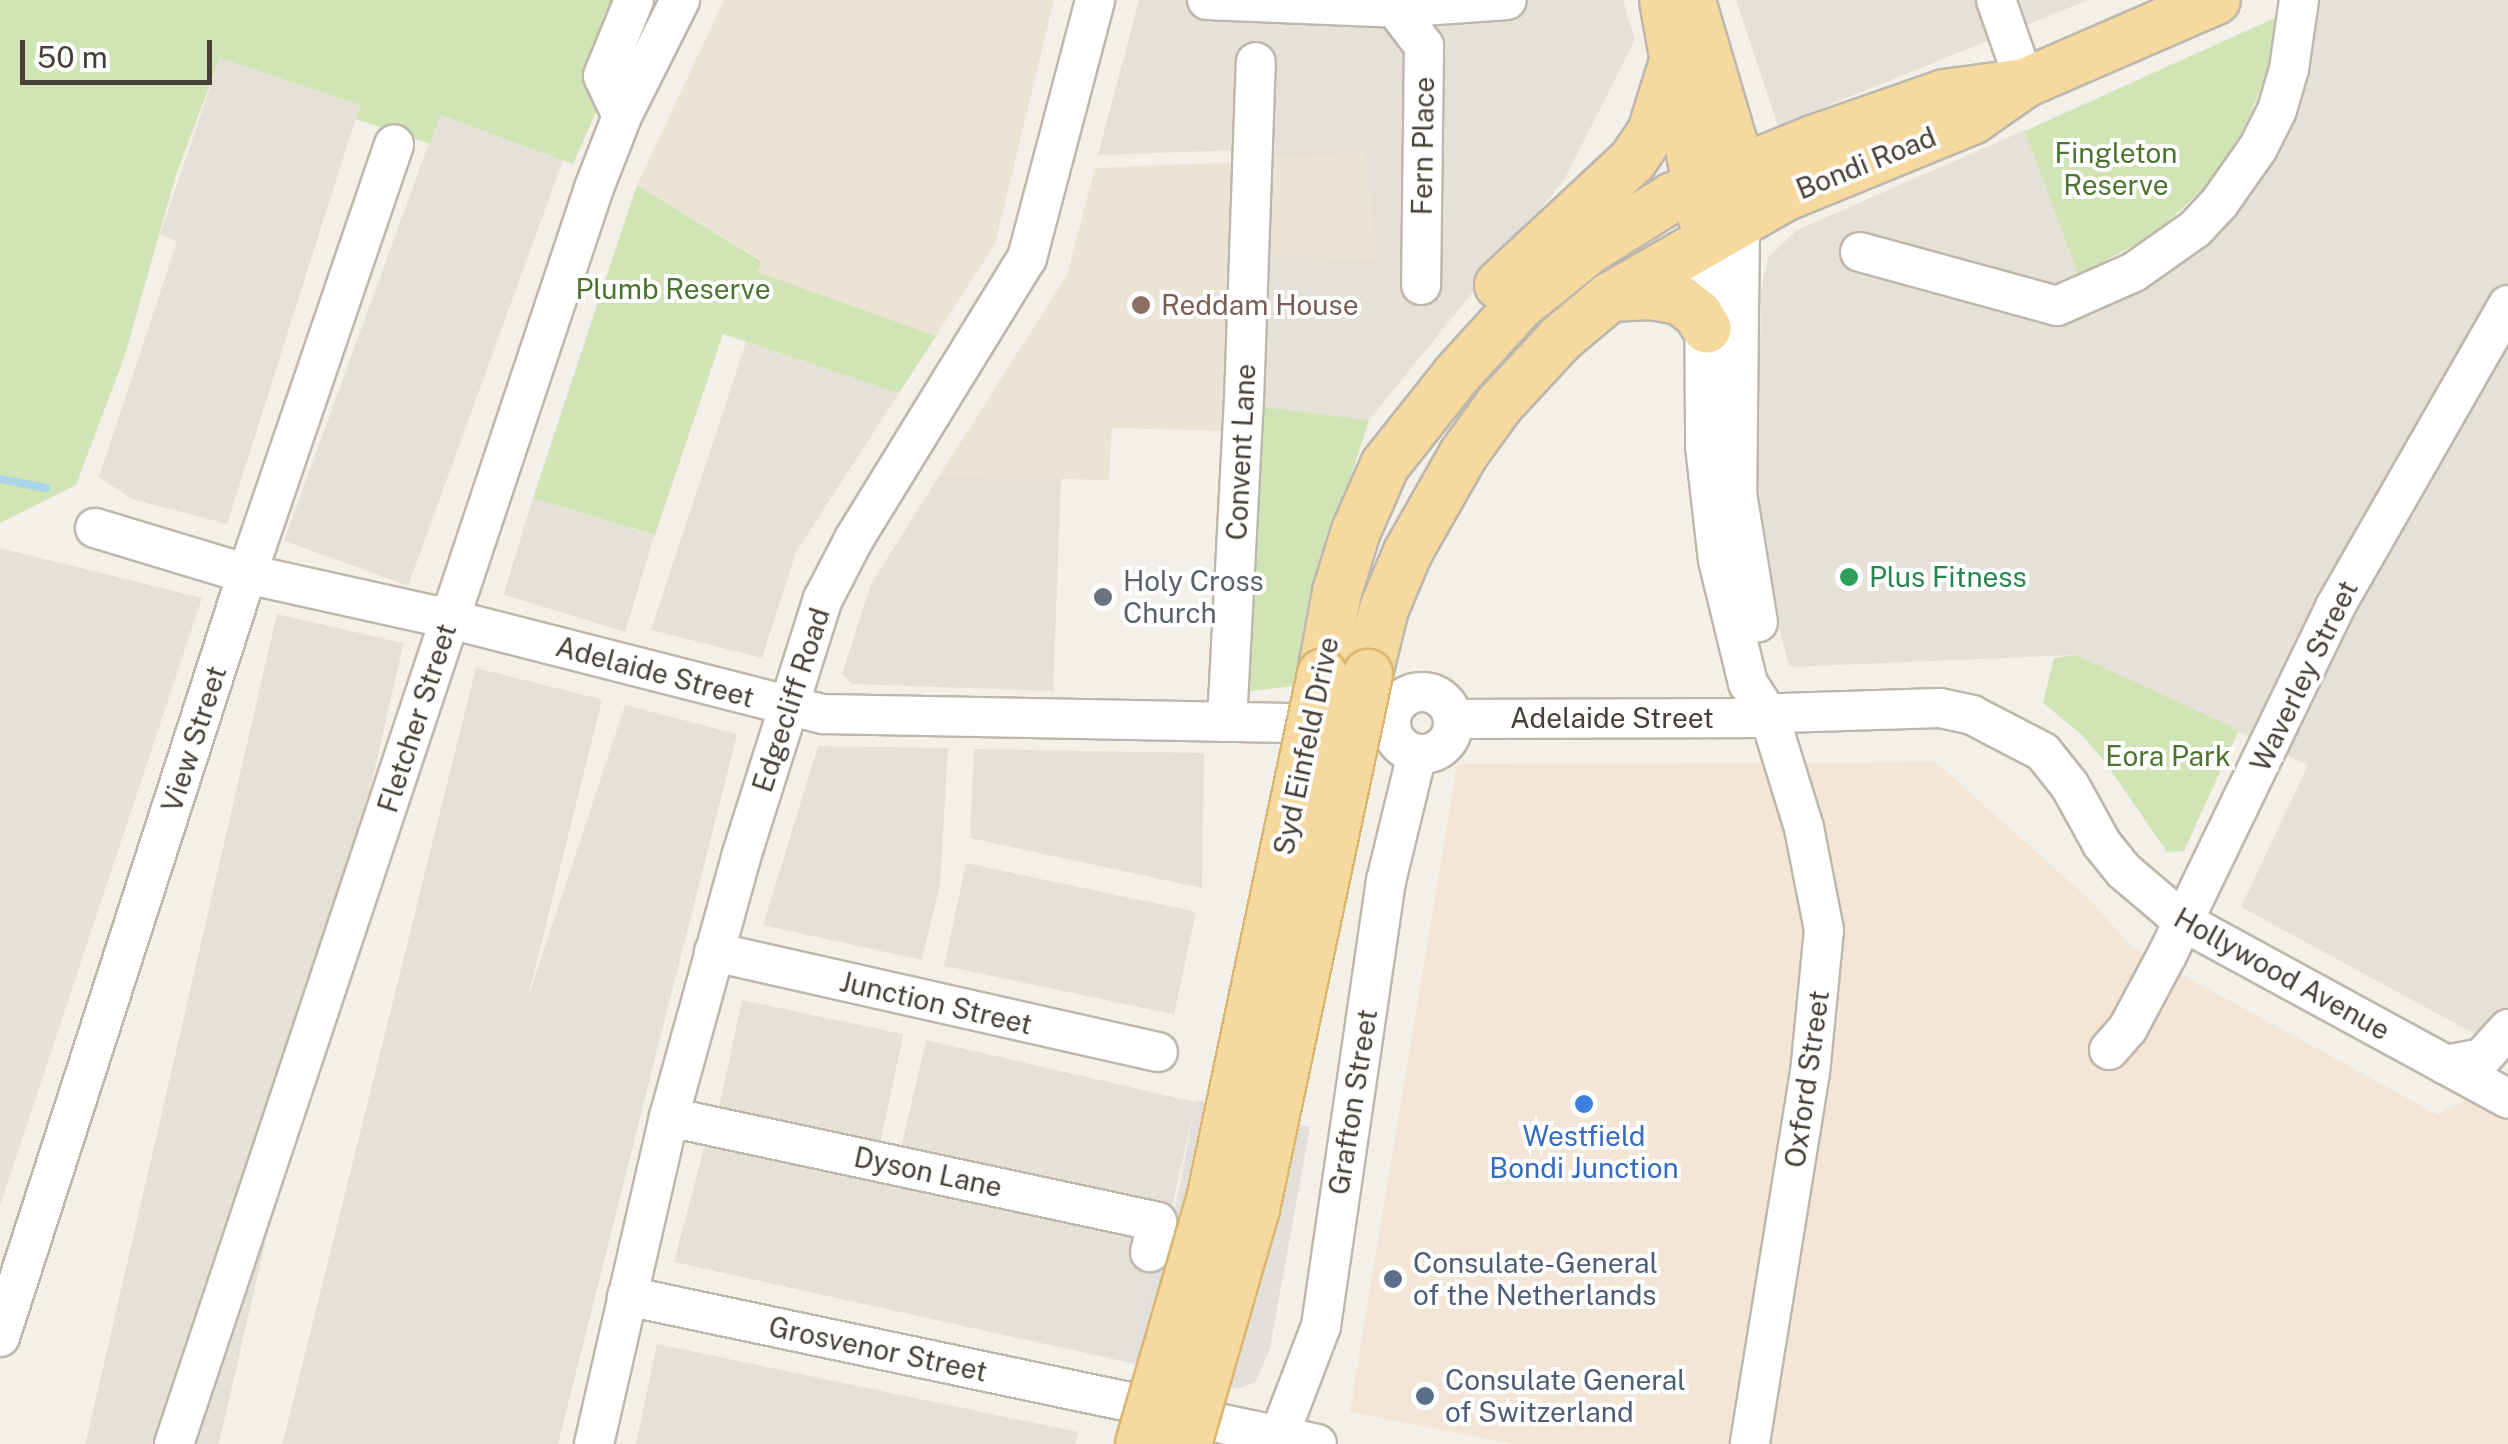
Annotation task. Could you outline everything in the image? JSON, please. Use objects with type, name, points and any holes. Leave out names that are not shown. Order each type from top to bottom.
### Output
[{"type":"main road","points":[[1664,0],[1675,58],[1717,179]]},
{"type":"main road","points":[[1691,0],[1722,230]]},
{"type":"main road","name":"Bondi Road","points":[[1722,230],[1784,197],[1972,120],[2025,84],[2216,0]]},
{"type":"main road","points":[[1385,465],[1438,366],[1498,286],[1633,160],[1652,132],[1675,58]]},
{"type":"main road","name":"Bondi Road","points":[[1717,179],[1944,94],[2025,84]]},
{"type":"main road","name":"Syd Einfeld Drive","points":[[1205,1434],[1255,1210],[1345,674],[1337,592],[1356,530],[1385,465],[1457,374],[1520,305],[1640,215],[1717,179]]},
{"type":"main road","name":"Syd Einfeld Drive","points":[[1134,1423],[1211,1200],[1345,674],[1384,609],[1408,552],[1463,455],[1499,405],[1560,338],[1610,297],[1722,230]]},
{"type":"main road","points":[[1610,297],[1652,295],[1680,300],[1698,314],[1707,329]]},
{"type":"street","points":[[622,116],[603,76],[634,0]]},
{"type":"street","name":"Fletcher Street","points":[[174,1444],[622,116],[680,0]]},
{"type":"street","name":"Edgecliff Road","points":[[594,1444],[669,1117],[714,952],[823,600],[848,549],[1027,258],[1095,0]]},
{"type":"street","points":[[1207,0],[1392,4],[1507,0]]},
{"type":"street","points":[[1996,0],[2025,84]]},
{"type":"street","points":[[1860,252],[2057,306],[2134,272],[2196,228],[2258,148],[2277,110],[2289,69],[2299,0]]},
{"type":"street","name":"Fern Place","points":[[1392,4],[1424,46],[1420,285]]},
{"type":"street","name":"Convent Lane","points":[[1222,722],[1228,703],[1244,400],[1256,62]]},
{"type":"street","name":"View Street","points":[[0,1337],[248,574],[394,144]]},
{"type":"street","name":"Oxford Street","points":[[1722,230],[1707,329],[1705,446],[1718,560],[1748,683],[1770,718],[1804,828],[1821,908],[1823,970],[1750,1444]]},
{"type":"street","name":"Oxford Street","points":[[1722,230],[1737,493],[1769,680],[1770,718]]},
{"type":"street","name":"Waverley Street","points":[[2109,1050],[2128,1028],[2184,922],[2335,607],[2508,305]]},
{"type":"street","name":"Adelaide Street","points":[[95,528],[248,574],[450,619],[789,707],[872,717],[1288,723]]},
{"type":"street","points":[[1427,691],[1446,702],[1454,719],[1453,730],[1441,748],[1417,754],[1406,751],[1392,734],[1392,713],[1402,698],[1427,691]]},
{"type":"street","name":"Hollywood Avenue","points":[[1770,718],[1782,713],[1940,708],[2001,727],[2056,765],[2102,844],[2124,871],[2184,922],[2508,1099]]},
{"type":"street","name":"Adelaide Street","points":[[1454,719],[1770,718]]},
{"type":"street","name":"Grafton Street","points":[[1278,1440],[1321,1326],[1386,881],[1417,754]]},
{"type":"street","name":"Junction Street","points":[[714,952],[1158,1052]]},
{"type":"street","points":[[2446,1066],[2482,1058],[2508,1029]]},
{"type":"street","points":[[2508,1055],[2503,1077],[2508,1099]]},
{"type":"street","name":"Dyson Lane","points":[[669,1117],[1157,1222],[1150,1252]]},
{"type":"street","name":"Grosvenor Street","points":[[627,1296],[1134,1423]]},
{"type":"street","points":[[1205,1434],[1317,1444]]},
{"type":"shaded area","points":[[724,0],[1054,0],[995,244],[936,336],[756,272],[761,260],[637,185]]},
{"type":"shaded area","points":[[1139,0],[1623,0],[1635,40],[1564,180],[1369,420],[1256,406],[1240,150],[1098,155]]},
{"type":"shaded area","points":[[1736,0],[2088,0],[1778,126]]},
{"type":"shaded area","points":[[2319,0],[2508,0],[2508,1052],[2241,907],[2308,765],[2076,655],[1789,667],[1764,566],[1758,474],[1761,290],[1768,258],[1797,230],[2025,130],[2092,310],[2205,248],[2254,188],[2291,128]]},
{"type":"shaded area","points":[[220,58],[360,105],[227,524],[132,499],[99,477],[177,241],[160,234]]},
{"type":"shaded area","points":[[439,115],[563,160],[408,586],[284,541]]},
{"type":"shaded area","name":"Reddam House","points":[[1365,152],[1377,260],[1273,256],[1272,158]]},
{"type":"shaded area","name":"Reddam House","points":[[1242,162],[1228,431],[1112,428],[1109,480],[939,476],[1067,275],[1095,168]]},
{"type":"shaded area","points":[[746,342],[899,393],[796,552],[762,658],[651,630]]},
{"type":"shaded area","points":[[939,476],[1061,479],[1053,691],[852,684],[842,674],[871,584]]},
{"type":"shaded area","points":[[533,498],[654,535],[625,632],[503,595]]},
{"type":"shaded area","points":[[0,548],[202,598],[0,1205]]},
{"type":"shaded area","points":[[277,614],[404,643],[219,1444],[85,1444]]},
{"type":"shaded area","points":[[476,668],[602,699],[417,1444],[283,1444]]},
{"type":"shaded area","points":[[625,705],[737,734],[558,1444],[380,1444]]},
{"type":"shaded area","points":[[818,746],[948,748],[940,885],[922,960],[763,925]]},
{"type":"shaded area","points":[[974,749],[1204,753],[1202,888],[970,838]]},
{"type":"shaded area","name":"Westfield Bondi Junction","points":[[1936,762],[2091,901],[2132,947],[2438,1115],[2503,1077],[2508,1079],[2508,1444],[1513,1444],[1350,1412],[1457,764]]},
{"type":"shaded area","points":[[966,863],[1196,912],[1174,1015],[944,966]]},
{"type":"shaded area","points":[[742,1000],[903,1034],[879,1150],[717,1115]]},
{"type":"shaded area","points":[[926,1040],[1196,1102],[1169,1218],[899,1156]]},
{"type":"shaded area","points":[[1196,1100],[1310,1127],[1270,1348],[1256,1382],[1237,1389],[1127,1362],[1149,1270],[1163,1272]]},
{"type":"shaded area","points":[[707,1136],[1139,1232],[1131,1266],[1149,1270],[1127,1362],[674,1262]]},
{"type":"shaded area","points":[[657,1344],[1078,1432],[1075,1444],[636,1444]]},
{"type":"green space","points":[[0,0],[623,0],[603,96],[573,164],[440,115],[430,144],[356,119],[360,105],[220,58],[176,175],[125,355],[76,485],[0,523]]},
{"type":"green space","name":"Fingleton Reserve","points":[[2277,17],[2267,75],[2242,133],[2205,187],[2157,232],[2079,276],[2025,131]]},
{"type":"green space","name":"Plumb Reserve","points":[[637,185],[761,261],[757,272],[936,336],[899,393],[723,334],[655,535],[533,498]]},
{"type":"green space","points":[[1256,406],[1369,420],[1315,586],[1293,686],[1244,692]]},
{"type":"green space","name":"Eora Park","points":[[2076,655],[2239,730],[2184,851],[2167,852],[2105,762],[2081,734],[2043,703],[2054,658]]},
{"type":"waterway","points":[[0,479],[46,488]]},
{"type":"tunnel","points":[[1330,723],[1390,724]]},
{"type":"place","name":"Reddam House","points":[[1141,305]]},
{"type":"place","name":"Plus Fitness","points":[[1849,577]]},
{"type":"place","name":"Holy Cross Church","points":[[1103,597]]},
{"type":"place","name":"Westfield Bondi Junction","points":[[1584,1104]]},
{"type":"place","name":"Consulate-General of the Netherlands","points":[[1393,1279]]},
{"type":"place","name":"Consulate General of Switzerland","points":[[1425,1396]]}]
